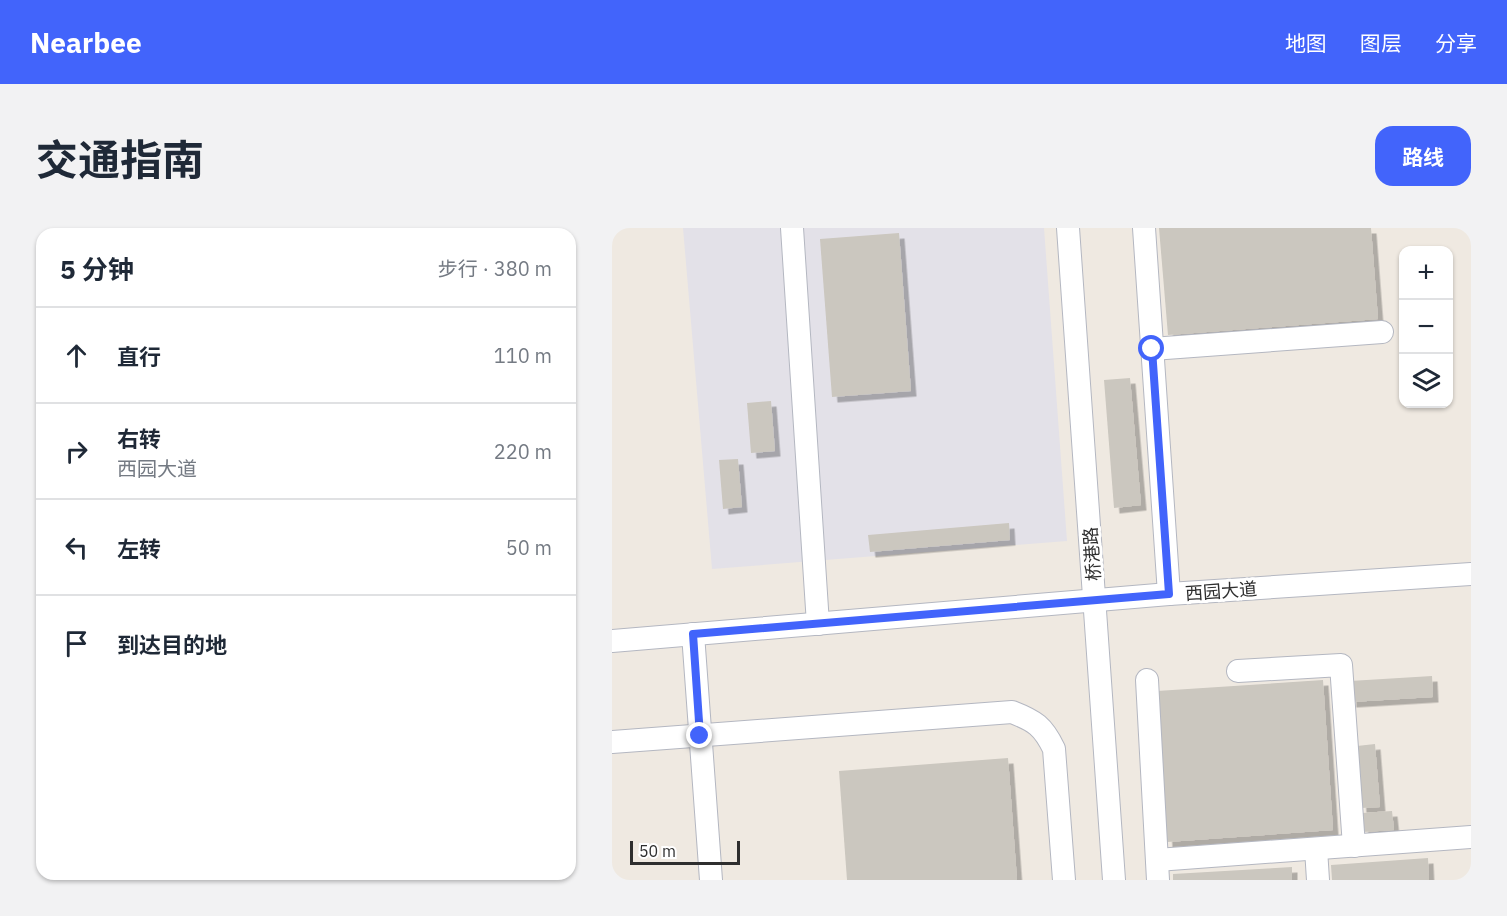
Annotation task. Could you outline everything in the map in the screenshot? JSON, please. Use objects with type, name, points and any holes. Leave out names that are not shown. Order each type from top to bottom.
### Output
[{"type":"street","points":[[792,228],[818,624]]},
{"type":"street","name":"桥港路","points":[[1068,228],[1114,880]]},
{"type":"street","points":[[1144,228],[1169,594]]},
{"type":"street","points":[[1152,349],[1383,332]]},
{"type":"street","name":"西园大道","points":[[612,641],[1169,594],[1471,574]]},
{"type":"street","points":[[693,634],[711,880]]},
{"type":"street","points":[[1238,671],[1341,664],[1354,846]]},
{"type":"street","points":[[1147,680],[1158,870],[1316,849],[1471,837]]},
{"type":"street","points":[[612,742],[1012,712],[1033,720],[1047,733],[1054,749],[1064,880]]},
{"type":"street","points":[[1316,849],[1318,880]]},
{"type":"shaded area","points":[[683,228],[1044,228],[1067,541],[712,569]]},
{"type":"building","points":[[1159,228],[1371,228],[1378,319],[1168,335]]},
{"type":"building","points":[[899,233],[911,391],[832,397],[820,239]]},
{"type":"building","points":[[1130,378],[1141,505],[1114,508],[1104,380]]},
{"type":"building","points":[[771,401],[775,451],[751,453],[747,403]]},
{"type":"building","points":[[738,459],[742,507],[723,509],[719,460]]},
{"type":"building","points":[[1009,523],[1010,540],[870,552],[868,535]]},
{"type":"building","points":[[1432,676],[1433,697],[1351,702],[1350,681]]},
{"type":"building","points":[[1323,680],[1333,830],[1167,842],[1157,691]]},
{"type":"building","points":[[1375,744],[1380,807],[1361,808],[1357,746]]},
{"type":"building","points":[[1008,758],[1017,880],[847,880],[839,771]]},
{"type":"building","points":[[1392,811],[1394,830],[1363,832],[1362,813]]},
{"type":"building","points":[[1428,858],[1429,880],[1332,880],[1331,865]]},
{"type":"building","points":[[1292,867],[1292,880],[1173,880],[1173,874]]},
{"type":"route","points":[[700,736],[693,634],[1169,594],[1152,349]]}]
